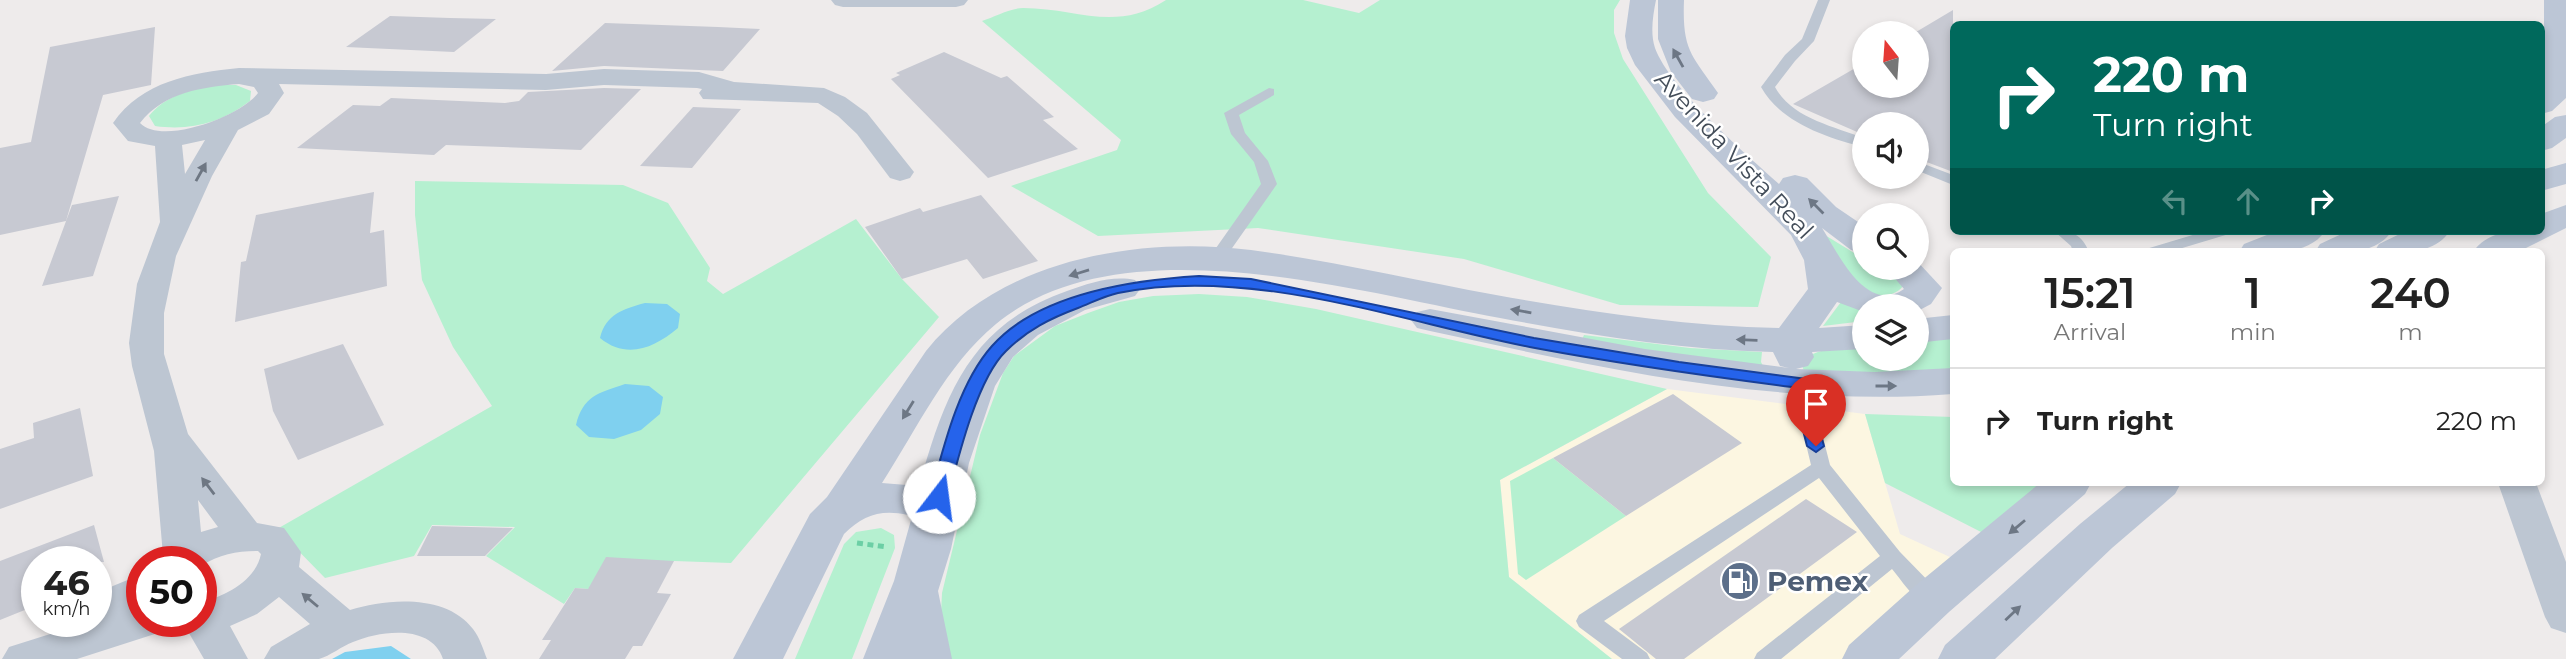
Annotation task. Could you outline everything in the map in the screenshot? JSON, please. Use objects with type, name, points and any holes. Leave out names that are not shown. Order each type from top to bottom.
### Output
[{"type":"main road","name":"Avenida Vista Real","points":[[1643,0],[1638,20],[1642,50],[1665,88],[1796,219],[1814,241],[1826,268],[1827,290],[1790,341]]},
{"type":"main road","name":"Avenida Vista Real","points":[[1671,0],[1668,23],[1673,51],[1694,84],[1824,214],[1852,234]]},
{"type":"main road","points":[[2545,101],[2554,92],[2559,77],[2560,5]]},
{"type":"main road","points":[[2545,120],[2566,117]]},
{"type":"main road","points":[[2545,138],[2566,124]]},
{"type":"main road","points":[[2545,180],[2566,173]]},
{"type":"main road","points":[[2545,225],[2566,215]]},
{"type":"main road","points":[[2267,248],[2298,235]]},
{"type":"main road","points":[[2341,248],[2367,235]]},
{"type":"main road","points":[[2400,248],[2425,235]]},
{"type":"main road","points":[[2499,248],[2524,235]]},
{"type":"main road","points":[[755,652],[831,523],[957,338],[1013,297],[1095,268],[1138,261],[1217,258],[1638,330],[1714,339],[1790,341],[1852,338]]},
{"type":"main road","points":[[1826,268],[1838,283],[1863,301],[1898,305],[1911,302],[1920,296],[1923,288],[1915,280]]},
{"type":"main road","points":[[1929,274],[1950,281]]},
{"type":"main road","points":[[888,659],[924,555],[956,433],[983,371],[998,349],[1041,316],[1112,290],[1150,283],[1199,280],[1251,284],[1534,343],[1679,367],[1800,382],[1894,387],[1950,381]]},
{"type":"main road","points":[[1929,330],[1950,327]]},
{"type":"main road","points":[[1790,341],[1800,382]]},
{"type":"main road","points":[[1867,659],[1932,599],[2065,486]]},
{"type":"main road","points":[[1963,659],[2096,536],[2155,486]]},
{"type":"main road","points":[[831,523],[882,497],[899,496],[925,504],[927,659]]},
{"type":"street","points":[[843,0],[956,0]]},
{"type":"street","points":[[365,78],[333,82],[288,93],[227,125],[198,134],[169,138],[138,135],[126,123],[136,107],[165,91],[202,80],[239,76],[365,78],[546,82],[593,94],[686,96],[732,90],[803,93],[824,96],[837,102],[877,139],[900,172]]},
{"type":"street","points":[[239,76],[264,81],[271,93],[258,110]]},
{"type":"street","points":[[180,546],[171,438],[146,346],[152,288],[174,220],[227,125]]},
{"type":"street","points":[[169,138],[174,220]]},
{"type":"street","points":[[171,438],[245,535]]},
{"type":"street","points":[[2518,486],[2566,617]]},
{"type":"street","points":[[207,546],[245,535],[270,538],[281,552],[277,572],[260,591],[233,608],[217,613]]},
{"type":"street","points":[[277,572],[343,628]]},
{"type":"street","points":[[286,659],[343,628],[397,617],[420,618],[440,624],[454,634],[464,648],[465,659]]},
{"type":"street","points":[[24,659],[126,627]]},
{"type":"street","points":[[0,658],[43,637]]},
{"type":"street","points":[[214,637],[226,659]]},
{"type":"lane","points":[[1824,0],[1808,41],[1790,58],[1768,87],[1772,99],[1784,110],[1852,138]]},
{"type":"lane","points":[[1217,258],[1269,184],[1261,161],[1238,134],[1231,113],[1269,92]]},
{"type":"lane","points":[[1929,170],[1950,179]]},
{"type":"lane","points":[[2067,235],[2080,248]]},
{"type":"lane","points":[[2166,248],[2209,235]]},
{"type":"lane","points":[[1800,382],[1821,467],[1893,557],[1932,599]]},
{"type":"lane","points":[[1639,659],[1587,621],[1821,467]]},
{"type":"lane","points":[[1765,659],[1893,557]]},
{"type":"path","points":[[831,523],[924,555]]},
{"type":"shaded area","points":[[1667,389],[1865,414],[1900,534],[1978,570],[1873,659],[1612,659],[1509,577],[1500,480]]},
{"type":"green space","points":[[1166,0],[1303,0],[1359,13],[1380,0],[1620,0],[1614,10],[1614,33],[1623,59],[1708,193],[1771,257],[1758,307],[1620,305],[1464,259],[1258,228],[1098,236],[1011,186],[1117,150],[1121,140],[982,21],[1018,8],[1113,17],[1147,10]]},
{"type":"green space","points":[[211,85],[236,85],[251,91],[250,101],[228,115],[205,124],[155,126],[149,116],[155,109],[185,92]]},
{"type":"green space","points":[[415,181],[623,185],[668,203],[710,268],[707,281],[723,294],[856,219],[902,279],[939,317],[731,563],[674,561],[588,589],[575,588],[564,604],[486,556],[515,527],[432,525],[414,556],[325,578],[277,529],[492,406],[453,347],[422,280],[415,215]]},
{"type":"green space","points":[[1820,232],[1852,252],[1852,277]]},
{"type":"green space","points":[[1854,280],[1898,280],[1903,286],[1890,294],[1863,293]]},
{"type":"green space","points":[[1199,294],[1247,297],[1316,309],[1667,389],[1500,480],[1509,577],[1612,659],[941,659],[942,593],[980,435],[1003,373],[1014,356],[1055,326],[1119,302],[1153,296]]},
{"type":"green space","points":[[1844,298],[1852,302],[1852,322],[1823,326]]},
{"type":"green space","points":[[1584,335],[1690,348],[1762,352],[1761,362],[1765,370],[1581,342]]},
{"type":"green space","points":[[1950,335],[1950,382],[1804,371],[1801,362],[1807,357],[1852,346],[1852,371],[1929,371],[1929,338]]},
{"type":"green space","points":[[1865,414],[1950,417],[1950,486],[2049,486],[1983,533],[1885,483]]},
{"type":"green space","points":[[1553,458],[1626,516],[1526,580],[1518,574],[1510,481]]},
{"type":"green space","points":[[881,528],[894,535],[895,548],[852,659],[795,659],[844,544],[856,532]]},
{"type":"water","points":[[645,303],[667,304],[680,314],[678,328],[650,346],[640,349],[620,349],[600,338],[606,323],[616,314]]},
{"type":"water","points":[[625,384],[649,386],[663,397],[660,414],[641,430],[614,439],[589,437],[576,425],[587,402],[599,393]]},
{"type":"water","points":[[391,646],[411,659],[332,659],[345,652]]},
{"type":"building","points":[[1953,10],[1953,21],[1950,21],[1950,171],[1929,163],[1929,112],[1852,112],[1852,130],[1793,104],[1852,70],[1852,98],[1929,98],[1929,24]]},
{"type":"building","points":[[390,16],[496,19],[454,52],[346,47]]},
{"type":"building","points":[[605,23],[760,29],[723,71],[604,66],[552,71]]},
{"type":"building","points":[[155,27],[151,85],[103,95],[66,221],[0,235],[0,148],[31,142],[50,47]]},
{"type":"building","points":[[944,52],[1001,78],[1007,76],[1054,117],[1043,120],[1078,149],[988,178],[891,79],[900,75],[896,73]]},
{"type":"building","points":[[641,89],[581,150],[446,145],[434,155],[297,148],[353,105],[380,106],[391,98],[505,103],[519,101],[528,92]]},
{"type":"building","points":[[693,107],[741,109],[692,168],[640,166]]},
{"type":"building","points":[[374,192],[370,233],[384,230],[387,286],[235,322],[241,262],[246,261],[256,215]]},
{"type":"building","points":[[981,195],[1038,261],[983,279],[967,259],[902,279],[865,227],[920,208],[923,212]]},
{"type":"building","points":[[119,196],[93,276],[42,286],[72,205]]},
{"type":"building","points":[[343,344],[384,425],[298,460],[273,411],[264,369]]},
{"type":"building","points":[[1673,394],[1742,443],[1626,516],[1553,458]]},
{"type":"building","points":[[80,408],[93,476],[0,509],[0,449],[34,438],[33,423]]},
{"type":"building","name":"Pemex","points":[[1806,499],[1857,532],[1684,659],[1656,659],[1619,629]]},
{"type":"building","points":[[94,525],[100,546],[39,546]]},
{"type":"building","points":[[432,526],[513,528],[485,556],[417,556]]},
{"type":"building","points":[[21,553],[21,611],[0,620],[0,561]]},
{"type":"building","points":[[606,557],[674,561],[657,593],[671,594],[642,646],[633,646],[625,659],[539,659],[551,640],[542,640],[575,588],[588,589]]},
{"type":"place","name":"Pemex","points":[[1740,581]]},
{"type":"route","points":[[939,497],[956,433],[983,371],[998,349],[1017,333],[1041,316],[1112,290],[1150,283],[1199,280],[1251,284],[1322,297],[1534,343],[1679,367],[1800,382],[1816,446]]}]
